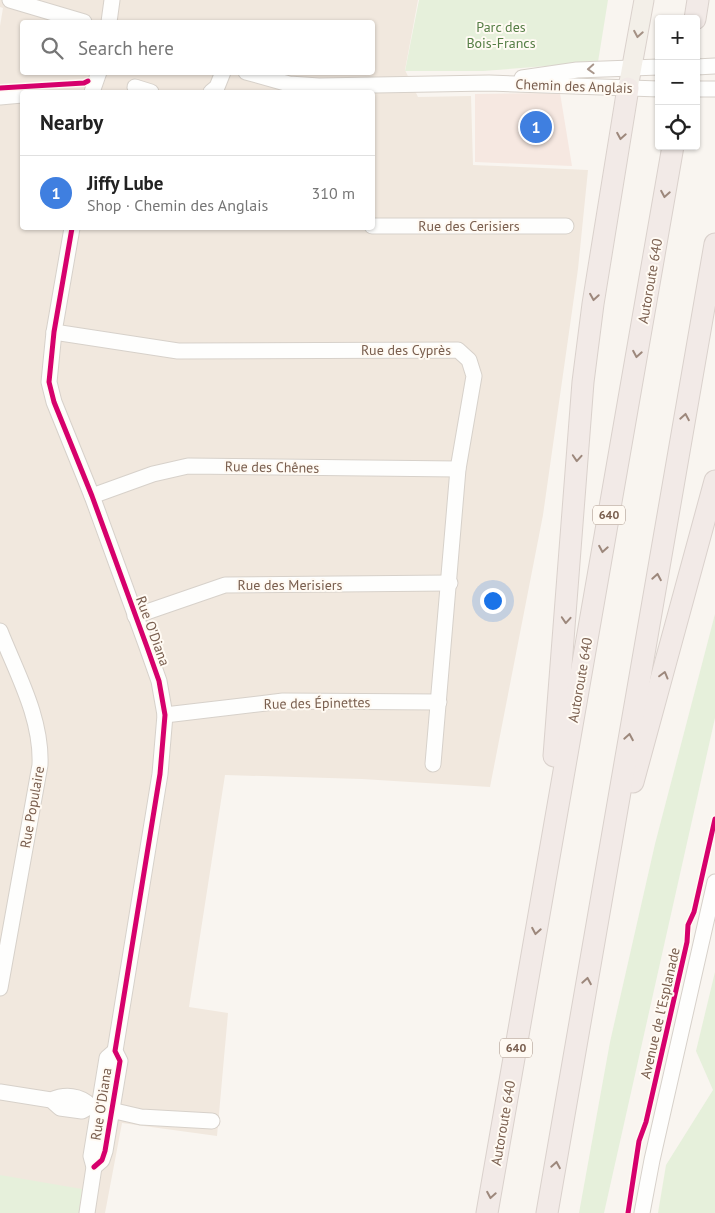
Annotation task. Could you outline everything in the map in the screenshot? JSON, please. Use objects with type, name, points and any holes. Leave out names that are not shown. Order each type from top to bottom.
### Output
[{"type":"highway","points":[[696,15],[698,0]]},
{"type":"highway","points":[[545,883],[583,382],[593,304],[630,78]]},
{"type":"highway","name":"Autoroute 640","points":[[487,1213],[672,150]]},
{"type":"highway","points":[[547,1213],[715,244]]},
{"type":"highway","points":[[606,871],[651,722],[715,481]]},
{"type":"main road","points":[[630,78],[644,0]]},
{"type":"street","points":[[10,0],[77,20]]},
{"type":"street","points":[[109,20],[112,0]]},
{"type":"street","points":[[700,66],[715,66]]},
{"type":"street","name":"Chemin des Anglais","points":[[257,75],[289,84],[319,86],[630,78],[655,69]]},
{"type":"street","name":"Chemin des Anglais","points":[[489,83],[576,70],[630,78],[655,87]]},
{"type":"street","points":[[93,90],[98,75]]},
{"type":"street","points":[[213,90],[221,75]]},
{"type":"street","points":[[135,87],[145,90]]},
{"type":"street","points":[[700,89],[715,89]]},
{"type":"street","points":[[0,96],[20,95]]},
{"type":"street","name":"Rue des Cerisiers","points":[[375,226],[566,226]]},
{"type":"street","name":"Rue O'Diana","points":[[72,230],[54,332],[50,388],[92,496],[159,681],[166,715],[160,774],[115,1050],[107,1058],[101,1108],[91,1156],[94,1167],[87,1213]]},
{"type":"street","name":"Rue des Cyprès","points":[[54,332],[178,351],[458,350],[469,360],[474,376],[458,469],[450,584],[433,764]]},
{"type":"street","name":"Rue des Chênes","points":[[92,496],[153,474],[188,466],[458,469]]},
{"type":"street","name":"Rue des Merisiers","points":[[135,616],[225,585],[450,584]]},
{"type":"street","name":"Rue Populaire","points":[[0,631],[35,719],[41,745],[40,765],[0,988]]},
{"type":"street","name":"Rue des Épinettes","points":[[166,715],[282,701],[439,702]]},
{"type":"street","name":"Avenue de l'Esplanade","points":[[642,1213],[652,1160],[715,882]]},
{"type":"street","points":[[0,1092],[51,1100],[60,1108],[82,1111],[101,1108],[141,1117],[212,1121]]},
{"type":"shaded area","points":[[0,0],[418,0],[405,70],[418,97],[471,96],[473,165],[588,170],[578,269],[543,515],[490,787],[362,779],[225,775],[189,1007],[228,1013],[217,1136],[122,1123],[105,1213],[0,1213],[0,26],[3,8],[0,7]]},
{"type":"shaded area","points":[[560,93],[572,166],[475,162],[475,94]]},
{"type":"green space","name":"Parc des Bois-Francs","points":[[419,0],[608,0],[598,62],[483,71],[405,71]]},
{"type":"green space","points":[[715,614],[715,718],[604,1213],[579,1213],[610,1042],[655,844]]},
{"type":"green space","points":[[715,972],[715,1213],[658,1213],[666,1165],[713,1090],[696,1051]]},
{"type":"green space","points":[[0,1175],[82,1189],[79,1213],[0,1213]]},
{"type":"cycle path","points":[[0,88],[84,83],[88,81]]},
{"type":"cycle path","points":[[72,230],[54,332],[49,382],[54,402],[92,496],[159,681],[165,715],[160,774],[115,1051],[120,1061],[105,1151],[102,1160],[94,1167]]},
{"type":"cycle path","points":[[628,1213],[639,1141],[646,1122],[687,942],[688,925],[694,912],[715,819]]},
{"type":"place","name":"Jiffy Lube","points":[[536,127]]}]
